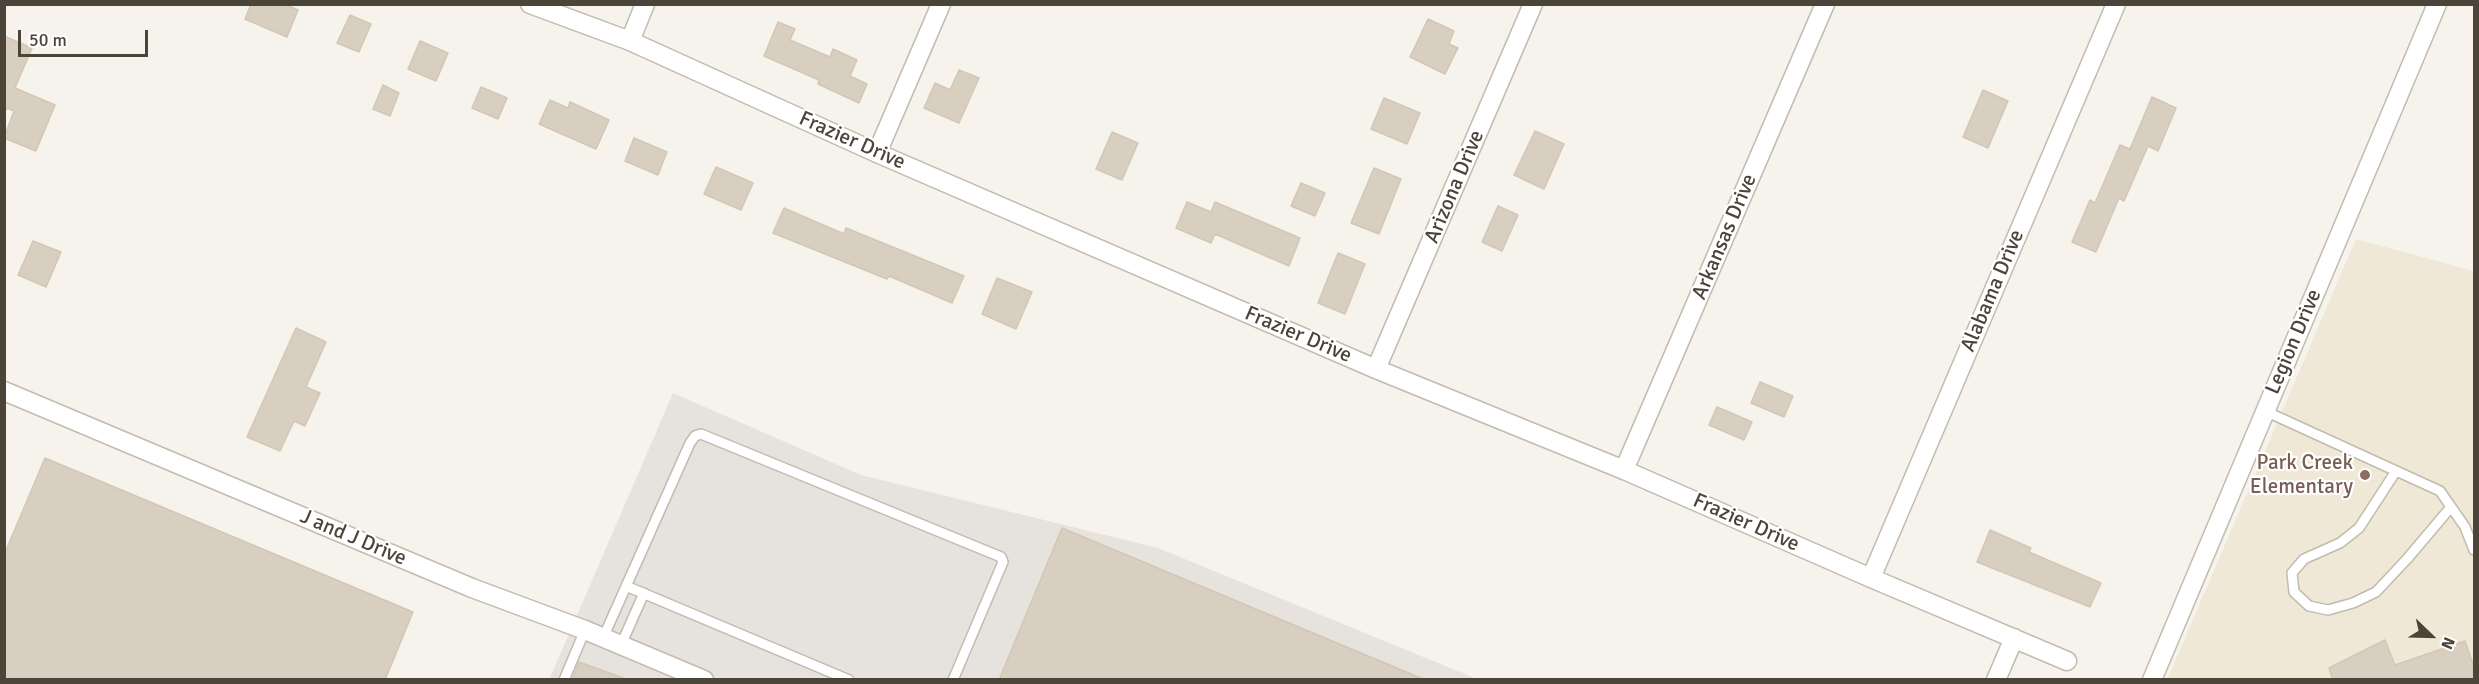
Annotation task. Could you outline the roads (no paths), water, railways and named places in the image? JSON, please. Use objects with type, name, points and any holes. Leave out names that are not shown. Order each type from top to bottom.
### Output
[{"type":"street","name":"Frazier Drive","points":[[530,4],[630,41],[877,153],[1376,369],[1624,470],[2067,661]]},
{"type":"street","points":[[630,41],[645,4]]},
{"type":"street","points":[[877,153],[941,4]]},
{"type":"street","name":"Arizona Drive","points":[[1376,369],[1533,4]]},
{"type":"street","name":"Arkansas Drive","points":[[1624,470],[1825,4]]},
{"type":"street","name":"Alabama Drive","points":[[1871,578],[2116,4]]},
{"type":"street","name":"Legion Drive","points":[[2152,680],[2437,4]]},
{"type":"street","name":"J and J Drive","points":[[4,391],[472,588],[585,630],[704,680]]},
{"type":"street","points":[[1996,680],[2014,638]]},
{"type":"lane","points":[[2265,411],[2440,490],[2465,527],[2475,550]]},
{"type":"lane","points":[[603,638],[690,442],[695,436],[701,434],[1001,556],[1003,562],[953,680]]},
{"type":"lane","points":[[2396,471],[2359,528],[2340,543],[2304,559],[2292,573],[2294,592],[2309,606],[2328,610],[2353,603],[2376,592],[2451,507]]},
{"type":"lane","points":[[626,586],[849,680]]},
{"type":"lane","points":[[621,645],[644,593]]},
{"type":"lane","points":[[564,680],[585,630]]},
{"type":"place","name":"Park Creek Elementary","points":[[2365,475]]}]
